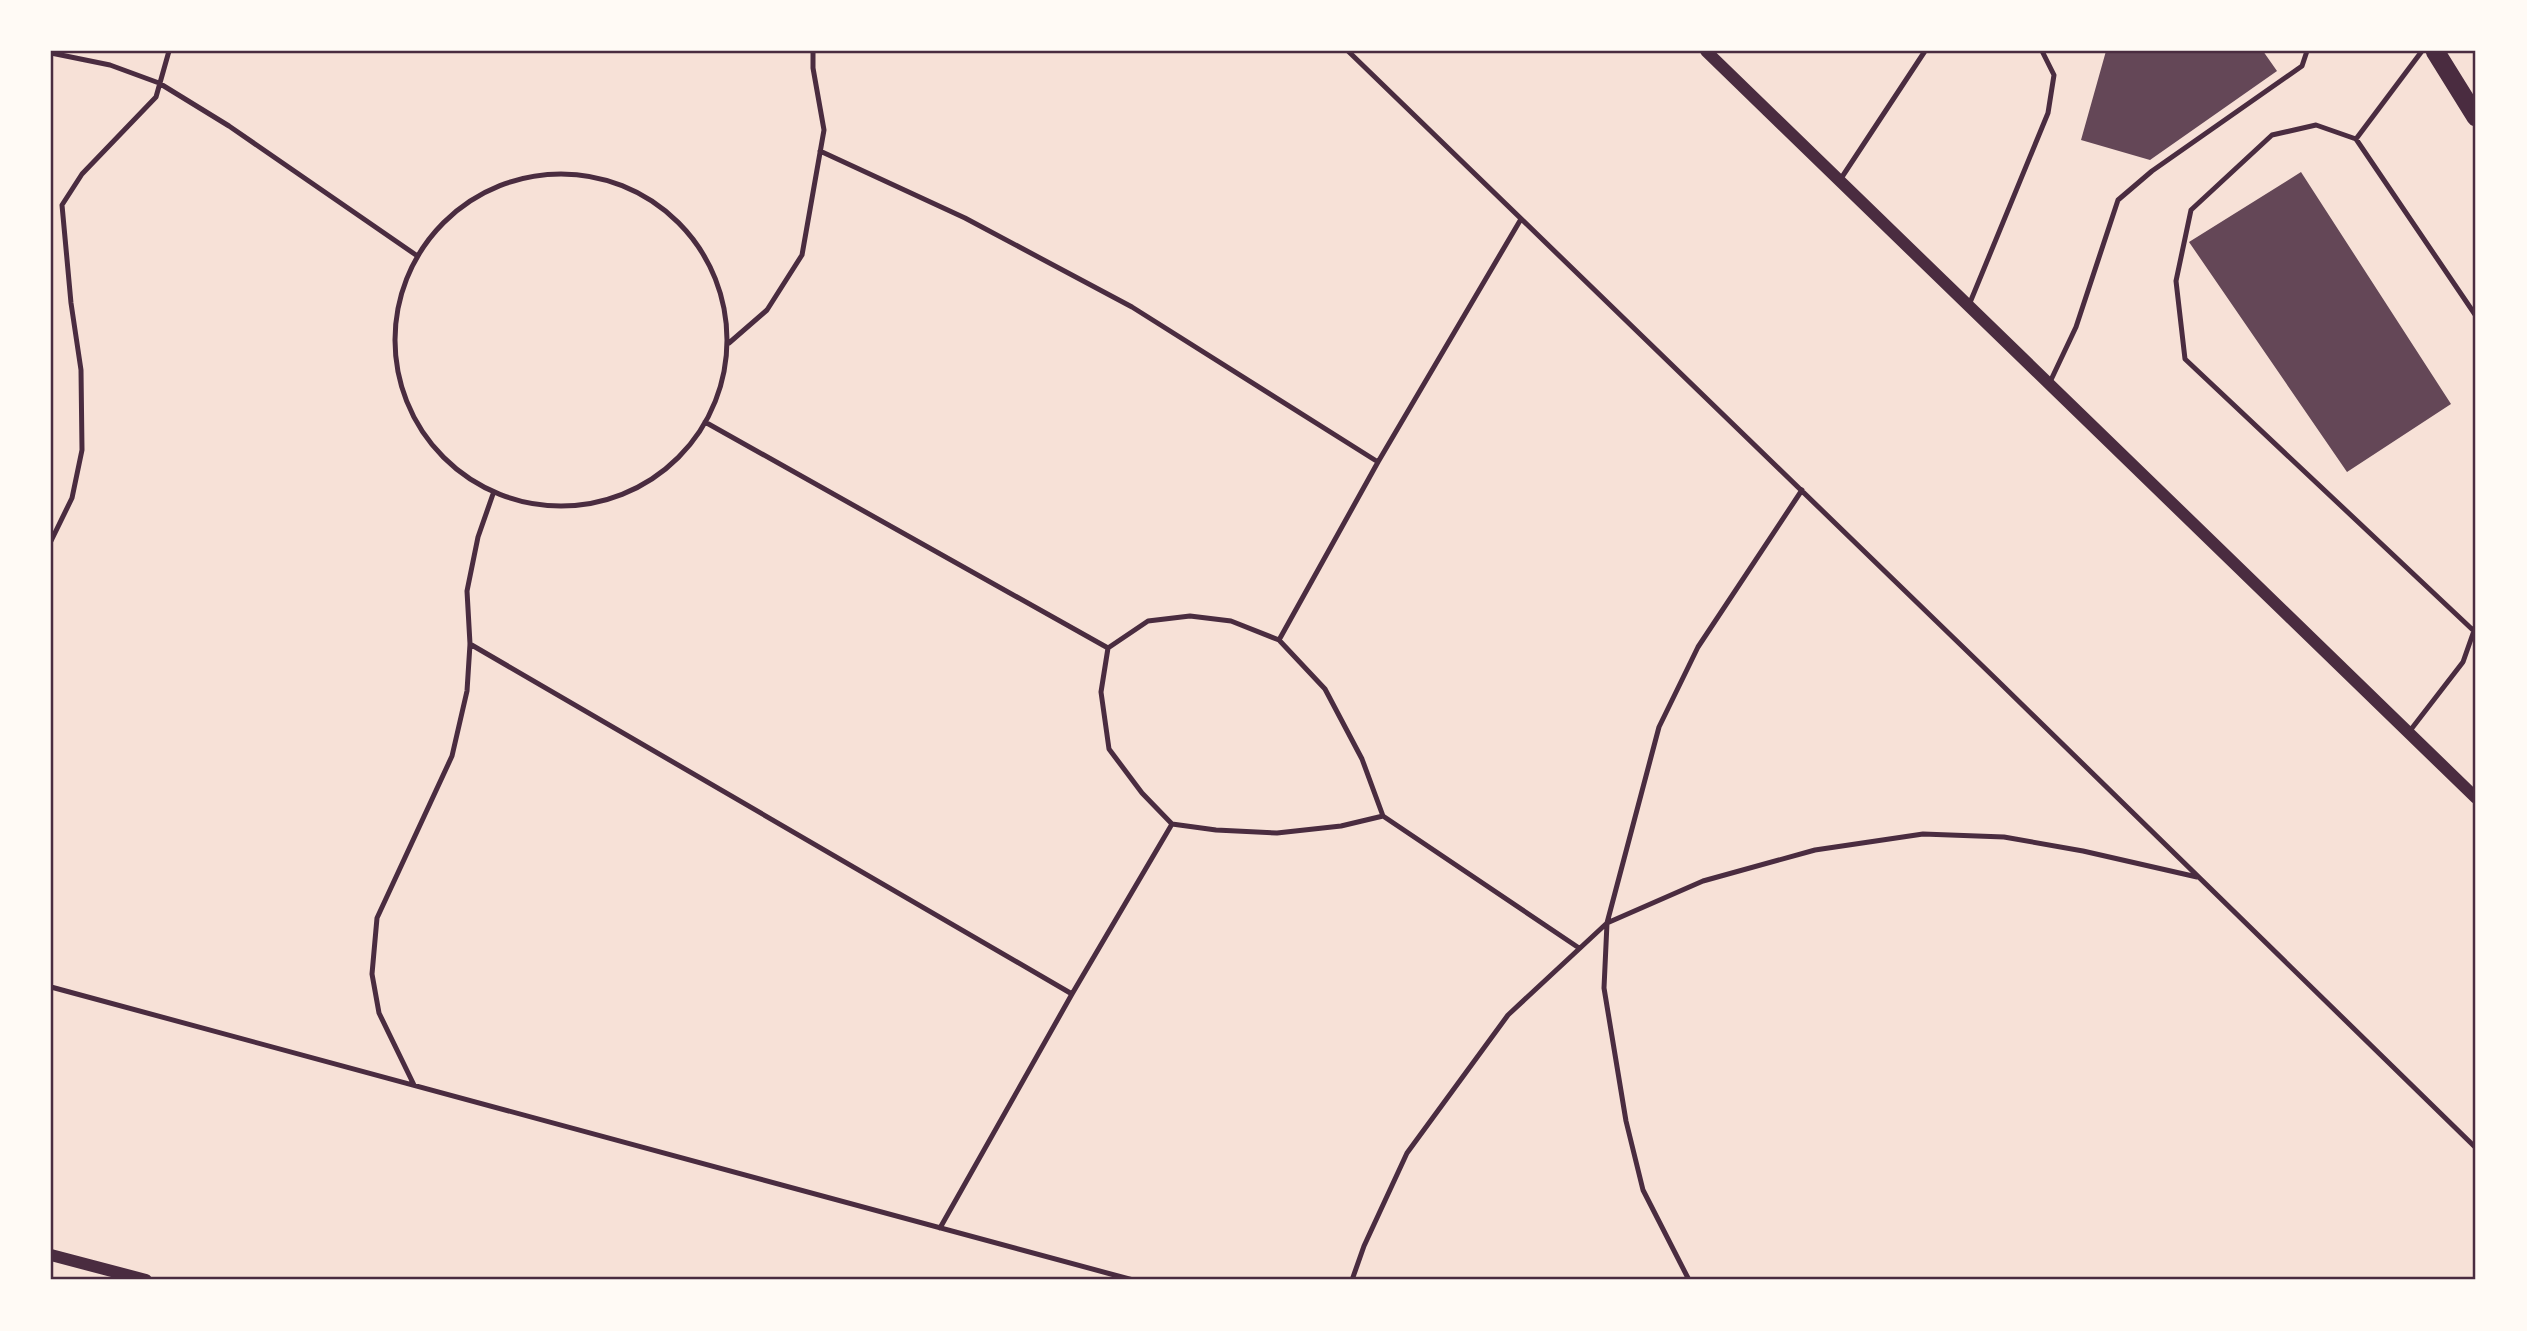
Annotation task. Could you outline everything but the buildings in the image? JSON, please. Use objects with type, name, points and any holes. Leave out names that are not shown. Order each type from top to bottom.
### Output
[{"type":"highway","points":[[2435,51],[2476,117]]},
{"type":"street","points":[[1706,51],[2476,799]]},
{"type":"street","points":[[51,1255],[146,1280]]},
{"type":"lane","points":[[51,541],[72,498],[82,450],[81,370],[71,303],[62,205],[82,174],[156,97],[169,51]]},
{"type":"lane","points":[[729,343],[767,310],[802,255],[824,130],[813,68],[813,51]]},
{"type":"lane","points":[[1348,51],[2476,1148]]},
{"type":"lane","points":[[1839,181],[1925,51]]},
{"type":"lane","points":[[1968,308],[2048,113],[2054,75],[2042,51]]},
{"type":"lane","points":[[2049,385],[2076,327],[2118,200],[2152,172],[2302,66],[2307,51]]},
{"type":"lane","points":[[2356,139],[2422,51]]},
{"type":"lane","points":[[51,53],[110,65],[159,83],[229,126],[416,255]]},
{"type":"lane","points":[[2409,732],[2463,662],[2475,629],[2185,359],[2176,281],[2191,210],[2272,135],[2316,125],[2356,139],[2476,316]]},
{"type":"lane","points":[[820,151],[965,218],[1132,307],[1378,462]]},
{"type":"lane","points":[[585,174],[645,195],[696,241],[724,302],[729,343],[721,391],[693,444],[664,472],[601,503],[538,506],[494,494],[453,469],[415,424],[393,352],[400,291],[416,255],[438,226],[478,195],[528,176],[585,174]]},
{"type":"lane","points":[[1279,640],[1378,462],[1521,219]]},
{"type":"lane","points":[[705,422],[1108,648]]},
{"type":"lane","points":[[1689,1280],[1643,1190],[1626,1121],[1604,988],[1606,923],[1659,727],[1698,647],[1802,491]]},
{"type":"lane","points":[[414,1085],[379,1013],[372,974],[377,918],[453,756],[467,691],[470,644],[467,591],[478,537],[494,494]]},
{"type":"lane","points":[[1383,816],[1341,826],[1278,832],[1216,830],[1172,824],[1142,793],[1110,749],[1101,692],[1108,648],[1148,621],[1190,617],[1231,621],[1279,640],[1325,689],[1362,759],[1383,816],[1579,948]]},
{"type":"lane","points":[[470,644],[1072,994]]},
{"type":"lane","points":[[940,1228],[1172,824]]},
{"type":"lane","points":[[1352,1280],[1364,1246],[1407,1153],[1508,1015],[1606,923],[1703,881],[1815,850],[1923,834],[2004,837],[2200,877]]},
{"type":"lane","points":[[51,987],[1133,1280]]}]
